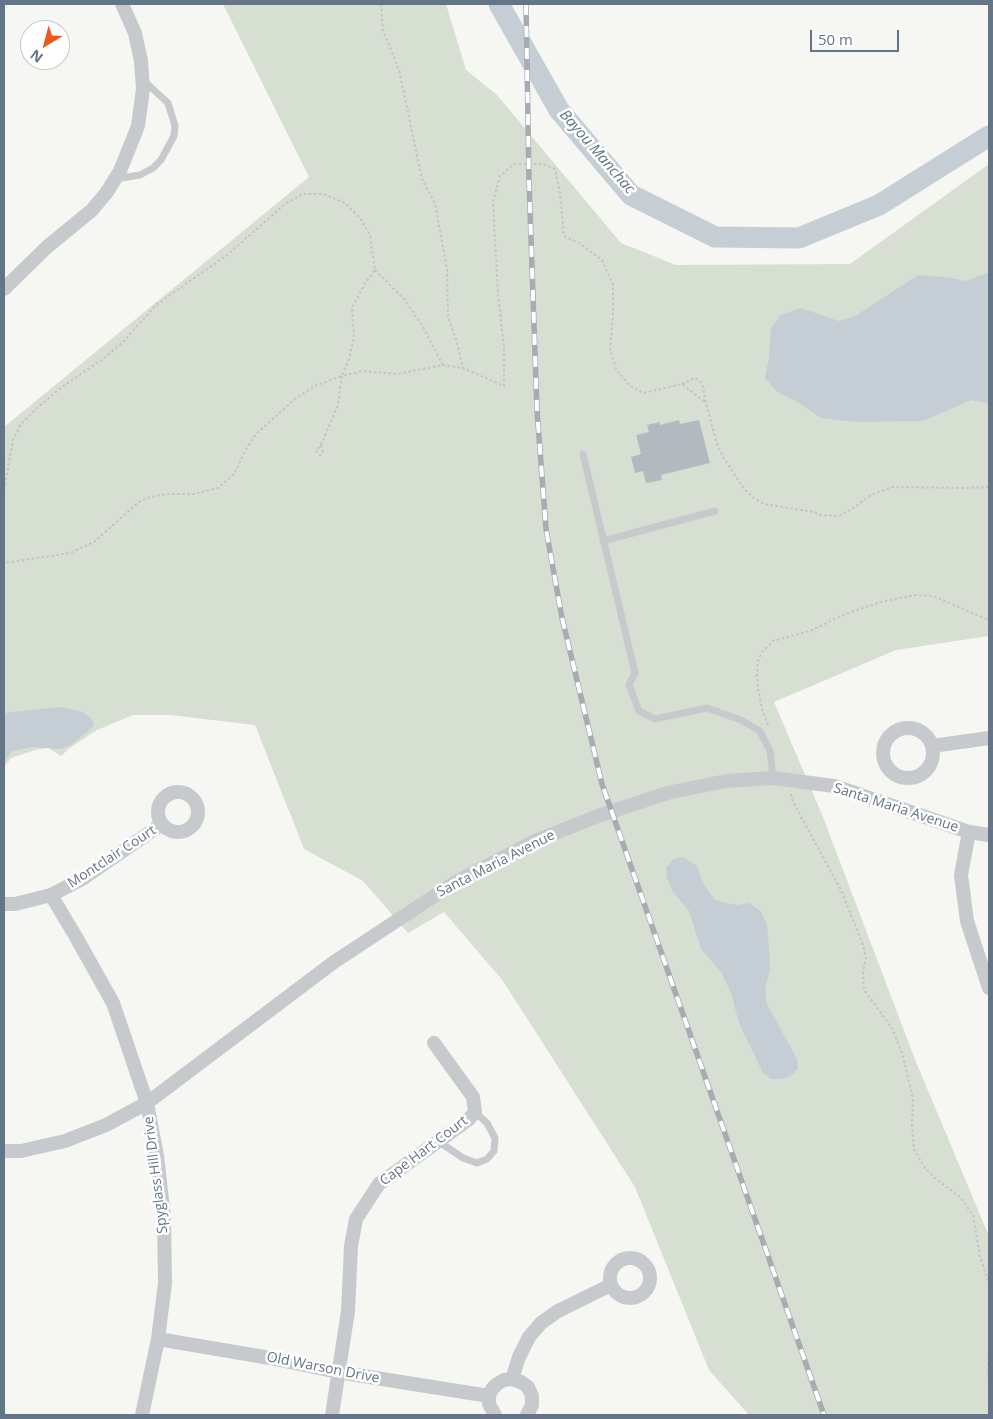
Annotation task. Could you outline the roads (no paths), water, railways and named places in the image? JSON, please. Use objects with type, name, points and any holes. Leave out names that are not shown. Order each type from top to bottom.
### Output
[{"type":"street","points":[[4,288],[47,247],[92,210],[120,170],[138,126],[143,88],[141,61],[135,33],[122,4]]},
{"type":"street","points":[[932,746],[989,738]]},
{"type":"street","name":"Santa Maria Avenue","points":[[4,1150],[21,1151],[65,1141],[106,1125],[147,1103],[334,962],[454,883],[535,841],[598,816],[667,793],[726,781],[772,778],[834,786],[969,832],[989,835]]},
{"type":"street","name":"Montclair Court","points":[[4,904],[15,904],[51,894],[82,879],[162,824]]},
{"type":"street","points":[[969,832],[961,876],[967,921],[986,974],[989,988]]},
{"type":"street","name":"Spyglass Hill Drive","points":[[51,894],[113,1003],[147,1103],[157,1156],[164,1218],[165,1283],[158,1339],[142,1415]]},
{"type":"street","name":"Cape Hart Court","points":[[332,1415],[348,1311],[351,1246],[356,1219],[379,1184],[475,1112],[473,1097],[434,1043]]},
{"type":"street","points":[[512,1379],[519,1357],[541,1323],[558,1310],[611,1286]]},
{"type":"street","name":"Old Warson Drive","points":[[158,1339],[270,1358],[338,1372],[489,1396]]},
{"type":"street","points":[[494,1415],[489,1404],[489,1396],[492,1389],[504,1380],[512,1379],[521,1382],[528,1388],[532,1396],[532,1405],[527,1415]]},
{"type":"lane","points":[[115,179],[140,175],[153,168],[165,154],[174,136],[175,126],[168,102],[142,80]]},
{"type":"lane","points":[[583,454],[635,673],[629,685],[639,711],[655,719],[707,708],[741,720],[760,731],[770,751],[772,778]]},
{"type":"lane","points":[[604,541],[715,511]]},
{"type":"lane","points":[[438,1141],[463,1158],[477,1163],[487,1159],[494,1151],[495,1138],[487,1123],[475,1112]]},
{"type":"waterway","name":"Bayou Manchac","points":[[499,4],[559,110],[631,195],[715,237],[799,238],[879,205],[989,136]]},
{"type":"railway","points":[[526,4],[529,181],[537,410],[546,529],[562,618],[602,784],[824,1415]]}]
